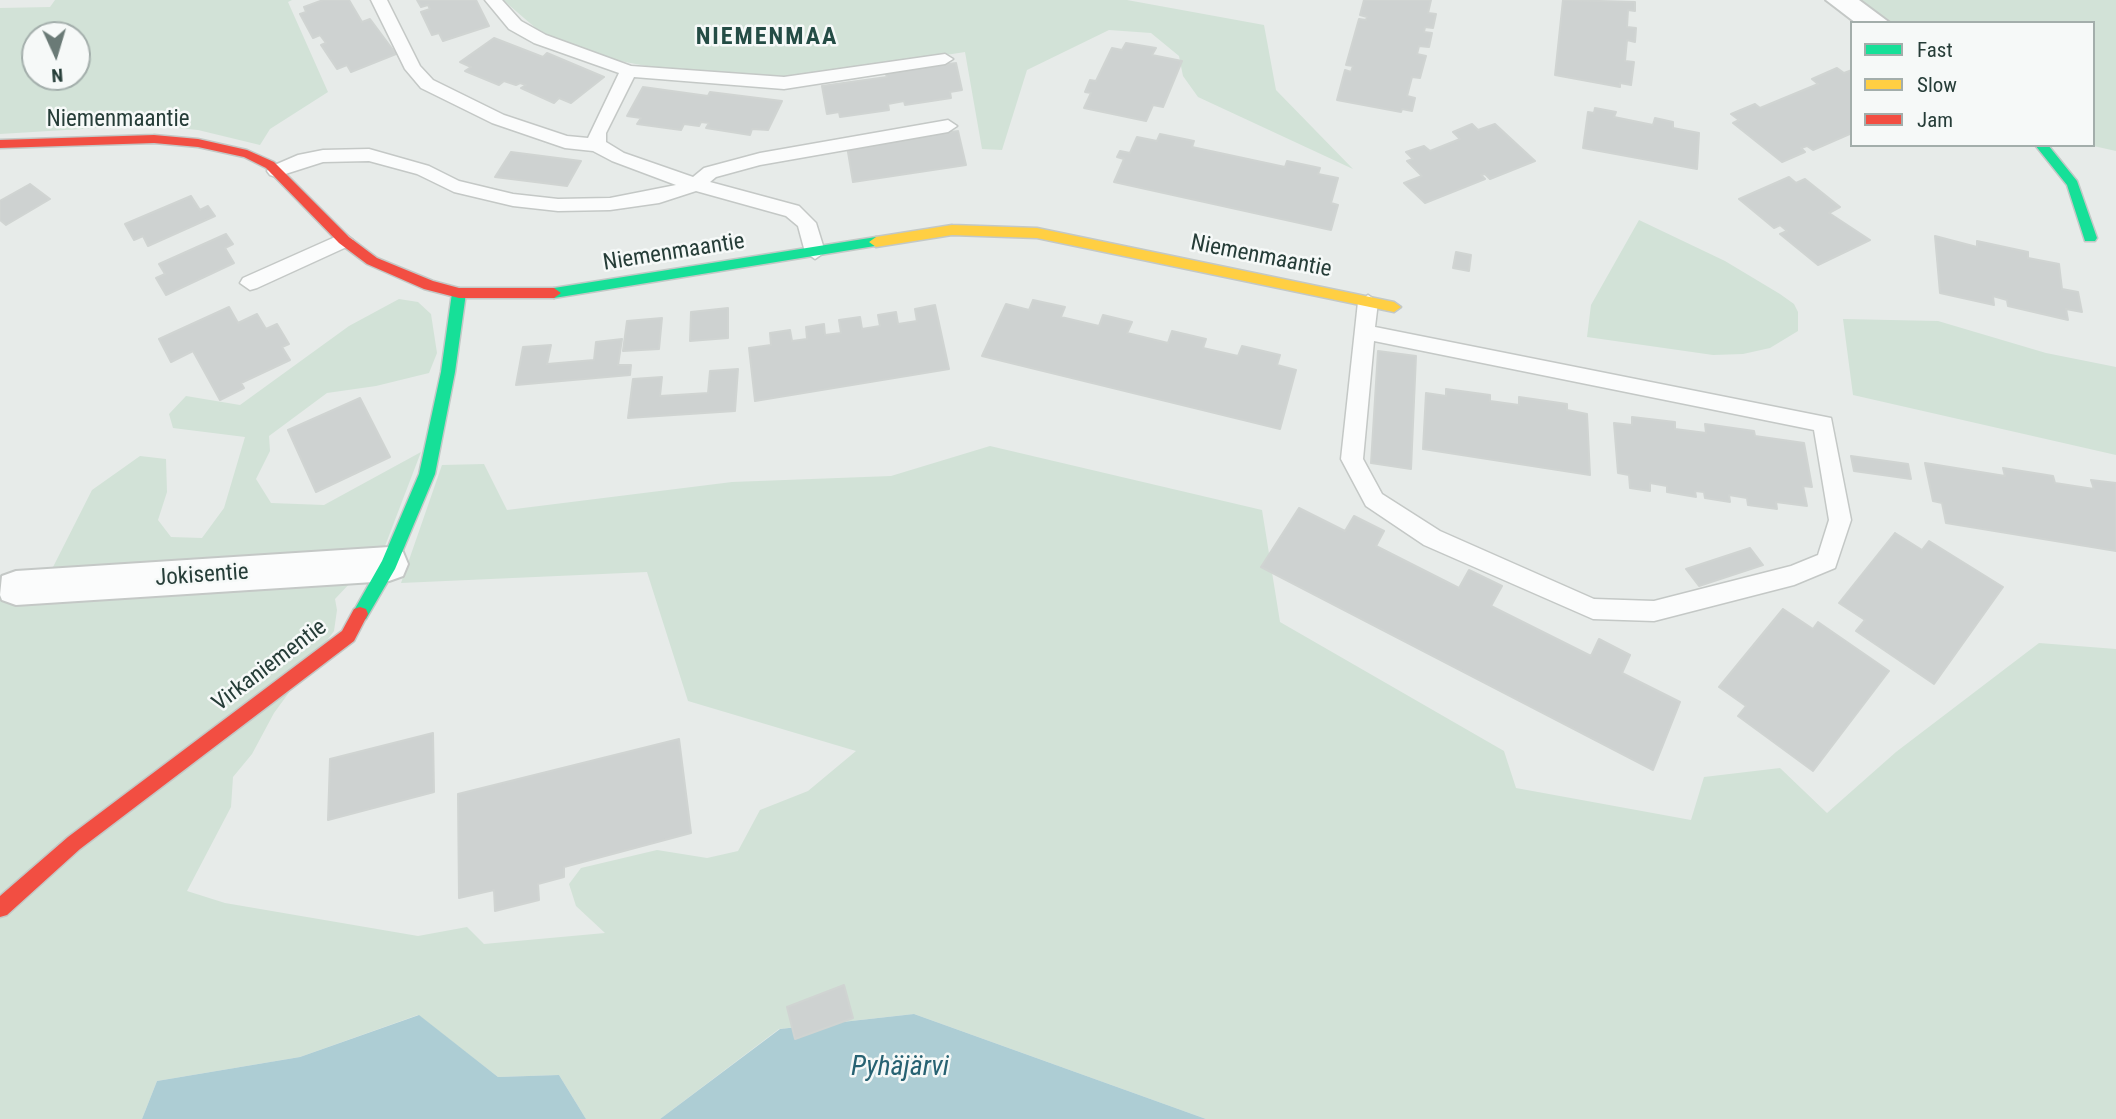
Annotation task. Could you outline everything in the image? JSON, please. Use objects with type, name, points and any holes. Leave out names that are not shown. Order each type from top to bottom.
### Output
[{"type":"street","points":[[1840,0],[1873,21]]},
{"type":"street","name":"Niemenmaantie","points":[[0,144],[102,139],[187,142],[247,154],[276,171],[301,192],[344,240],[372,261],[429,285],[459,293],[518,295],[566,292],[952,230],[991,229],[1037,233],[1394,307]]},
{"type":"street","points":[[2043,147],[2073,184],[2090,238]]},
{"type":"street","name":"Virkaniementie","points":[[0,908],[74,843],[348,636],[389,564],[427,474],[448,372],[459,293]]},
{"type":"street","name":"Jokisentie","points":[[16,588],[389,564]]},
{"type":"lane","points":[[379,0],[413,69],[427,84],[498,119],[565,142],[597,145],[618,157],[696,185],[792,211],[807,223],[815,252]]},
{"type":"lane","points":[[493,0],[515,25],[540,39],[629,71],[784,83],[945,59]]},
{"type":"lane","points":[[597,145],[597,133],[629,71]]},
{"type":"lane","points":[[276,171],[298,161],[323,156],[369,155],[423,170],[454,186],[513,200],[558,205],[610,204],[659,197],[696,185],[710,172],[760,159],[948,126]]},
{"type":"lane","points":[[250,283],[344,240]]},
{"type":"lane","points":[[1365,332],[1824,424],[1840,520],[1827,561],[1794,575],[1654,611],[1593,610],[1432,538],[1374,500],[1352,459],[1368,302]]},
{"type":"green space","points":[[55,0],[292,0],[288,2],[328,92],[270,129],[260,145],[198,130],[147,125],[0,134],[0,8],[50,7]]},
{"type":"green space","points":[[503,0],[1127,0],[1264,25],[1276,90],[1353,169],[1198,97],[1183,76],[1179,56],[1151,33],[1109,30],[1027,70],[1002,150],[982,149],[965,52],[817,75],[753,78],[672,71],[594,56],[545,36]]},
{"type":"green space","points":[[1855,0],[2116,0],[2116,151],[2095,146],[2095,21],[1887,21]]},
{"type":"green space","points":[[1639,220],[1725,261],[1780,294],[1794,304],[1798,312],[1798,331],[1770,348],[1743,354],[1713,355],[1587,337],[1591,305]]},
{"type":"green space","points":[[399,299],[418,302],[431,314],[437,353],[429,373],[376,386],[327,393],[269,436],[270,451],[256,479],[271,503],[324,505],[421,452],[385,546],[335,599],[337,610],[334,631],[274,713],[252,754],[233,777],[231,807],[187,891],[225,903],[418,936],[467,927],[484,944],[605,933],[576,906],[569,884],[581,868],[657,850],[707,858],[738,851],[760,810],[808,791],[856,751],[688,701],[647,572],[401,583],[442,465],[484,464],[507,510],[732,482],[891,476],[990,446],[1262,510],[1280,622],[1504,751],[1516,788],[1691,820],[1704,777],[1780,768],[1827,813],[1896,752],[2039,643],[2116,649],[2116,1119],[1206,1119],[914,1014],[779,1029],[660,1119],[586,1119],[559,1075],[498,1077],[418,1015],[300,1057],[157,1081],[142,1119],[0,1119],[0,584],[5,575],[51,571],[92,490],[140,456],[166,459],[167,492],[158,520],[171,537],[202,538],[224,508],[245,437],[173,428],[169,414],[186,396],[240,405],[349,326]]},
{"type":"green space","points":[[1843,319],[1938,321],[2046,353],[2116,367],[2116,455],[1853,395]]},
{"type":"water","name":"Pyhäjärvi","points":[[914,1014],[1206,1119],[660,1119],[780,1029]]},
{"type":"water","points":[[419,1015],[498,1077],[559,1075],[586,1119],[142,1119],[157,1081],[300,1057]]},
{"type":"building","points":[[323,0],[349,0],[362,22],[370,19],[396,54],[351,72],[347,65],[337,69],[321,45],[326,43],[320,35],[313,38],[300,14],[306,12],[304,7]]},
{"type":"building","points":[[417,0],[476,0],[489,26],[443,41],[439,33],[432,35],[421,12],[430,9],[428,5],[421,7]]},
{"type":"building","points":[[1364,0],[1431,0],[1428,13],[1436,14],[1433,28],[1425,27],[1424,32],[1432,33],[1429,47],[1419,46],[1417,54],[1426,56],[1420,78],[1412,77],[1407,96],[1415,98],[1412,111],[1402,109],[1401,112],[1337,100],[1345,70],[1351,72],[1353,66],[1346,65],[1359,19],[1366,20],[1367,17],[1360,15]]},
{"type":"building","points":[[1563,0],[1635,2],[1635,11],[1628,10],[1627,27],[1636,28],[1635,42],[1627,40],[1625,61],[1634,62],[1631,85],[1620,83],[1620,87],[1555,75]]},
{"type":"building","points":[[494,38],[543,57],[547,53],[604,77],[571,103],[559,98],[554,103],[521,88],[526,85],[504,81],[499,85],[465,71],[471,67],[460,62]]},
{"type":"building","points":[[1126,43],[1156,48],[1152,55],[1182,61],[1163,107],[1153,105],[1146,121],[1084,108],[1091,93],[1085,92],[1090,80],[1096,81],[1112,48],[1122,50]]},
{"type":"building","points":[[956,63],[962,90],[950,92],[951,98],[905,105],[904,101],[888,104],[889,110],[840,117],[839,112],[827,114],[822,86],[887,77],[885,72]]},
{"type":"building","points":[[1837,68],[1844,73],[1850,71],[1850,134],[1813,150],[1807,146],[1801,148],[1805,152],[1782,162],[1733,123],[1739,120],[1731,114],[1755,104],[1760,108],[1818,84],[1812,79]]},
{"type":"building","points":[[643,87],[708,96],[710,92],[782,101],[768,130],[752,129],[750,135],[706,128],[709,123],[701,122],[699,126],[684,124],[681,130],[637,124],[641,118],[627,116]]},
{"type":"building","points":[[1595,108],[1616,112],[1614,117],[1653,125],[1655,118],[1673,122],[1673,128],[1699,133],[1697,169],[1583,148],[1588,112],[1594,113]]},
{"type":"building","points":[[1472,124],[1478,130],[1495,124],[1535,161],[1490,179],[1485,174],[1481,175],[1485,179],[1425,203],[1404,183],[1422,176],[1407,161],[1413,159],[1406,152],[1424,146],[1430,151],[1460,139],[1453,132]]},
{"type":"building","points":[[958,131],[966,165],[853,182],[847,146]]},
{"type":"building","points":[[1160,134],[1194,141],[1192,147],[1285,167],[1287,161],[1320,168],[1318,174],[1338,178],[1331,203],[1338,205],[1331,230],[1114,182],[1124,159],[1117,157],[1120,151],[1130,153],[1137,137],[1157,141]]},
{"type":"building","points":[[511,152],[581,161],[567,186],[495,177]]},
{"type":"building","points":[[1789,177],[1796,183],[1805,179],[1840,207],[1829,213],[1870,240],[1818,265],[1780,234],[1787,231],[1780,225],[1774,228],[1739,199]]},
{"type":"building","points":[[30,184],[50,199],[6,225],[0,220],[0,201]]},
{"type":"building","points":[[191,196],[200,210],[208,206],[215,216],[148,246],[143,236],[134,240],[125,224]]},
{"type":"building","points":[[226,234],[233,244],[225,248],[234,263],[166,295],[156,278],[165,274],[159,264]]},
{"type":"building","points":[[1935,236],[1977,247],[1977,241],[2028,252],[2028,258],[2059,264],[2062,289],[2078,292],[2082,312],[2066,309],[2068,320],[2008,306],[2007,300],[1993,296],[1994,305],[1940,293]]},
{"type":"building","points":[[1456,252],[1471,255],[1469,271],[1453,268]]},
{"type":"building","points":[[1033,300],[1065,307],[1061,317],[1099,326],[1103,315],[1132,322],[1127,333],[1168,343],[1172,331],[1206,339],[1203,348],[1238,356],[1242,346],[1280,355],[1277,365],[1296,370],[1280,429],[982,356],[1006,304],[1029,310]]},
{"type":"building","points":[[935,305],[949,369],[755,401],[749,348],[771,345],[770,333],[790,330],[792,341],[807,339],[806,327],[824,324],[825,335],[841,333],[839,320],[860,317],[862,329],[880,326],[878,315],[896,312],[898,324],[917,321],[915,309]]},
{"type":"building","points":[[229,307],[238,323],[257,314],[266,329],[277,324],[289,344],[282,347],[290,360],[241,383],[244,388],[220,400],[193,351],[171,362],[159,339]]},
{"type":"building","points":[[728,308],[728,338],[690,341],[691,312]]},
{"type":"building","points":[[662,318],[659,349],[623,351],[627,321]]},
{"type":"building","points":[[622,339],[618,365],[631,365],[630,375],[516,385],[523,347],[551,345],[547,364],[594,360],[596,342]]},
{"type":"building","points":[[1378,351],[1416,356],[1411,469],[1371,463]]},
{"type":"building","points":[[738,369],[735,411],[628,418],[633,379],[662,377],[660,396],[708,393],[710,371]]},
{"type":"building","points":[[1446,389],[1490,395],[1490,401],[1519,405],[1519,397],[1567,404],[1567,410],[1587,414],[1590,475],[1423,449],[1426,393],[1446,396]]},
{"type":"building","points":[[360,398],[390,457],[316,492],[288,430]]},
{"type":"building","points":[[1632,417],[1675,422],[1675,429],[1706,433],[1705,424],[1754,431],[1755,436],[1804,443],[1812,487],[1803,486],[1807,506],[1776,502],[1777,509],[1748,505],[1747,498],[1729,495],[1730,502],[1705,498],[1704,492],[1695,491],[1696,497],[1667,492],[1667,486],[1650,483],[1650,491],[1630,488],[1629,475],[1618,473],[1614,423],[1632,425]]},
{"type":"building","points":[[1851,456],[1908,464],[1911,479],[1854,471]]},
{"type":"building","points":[[1925,463],[2005,476],[2003,468],[2053,476],[2055,483],[2094,489],[2091,480],[2116,483],[2116,551],[1946,523],[1942,503],[1933,501]]},
{"type":"building","points":[[1299,508],[1345,531],[1354,516],[1384,531],[1376,546],[1459,588],[1469,570],[1502,586],[1491,606],[1591,656],[1599,639],[1630,655],[1622,673],[1680,702],[1653,770],[1261,567]]},
{"type":"building","points":[[1895,533],[1922,550],[1929,541],[2003,587],[1934,684],[1856,631],[1865,620],[1839,603]]},
{"type":"building","points":[[1750,548],[1763,565],[1699,586],[1686,569]]},
{"type":"building","points":[[1783,609],[1813,629],[1818,622],[1889,671],[1813,771],[1738,716],[1746,706],[1719,687]]},
{"type":"building","points":[[433,733],[434,792],[328,820],[330,759]]},
{"type":"building","points":[[679,739],[691,833],[564,867],[564,877],[538,884],[539,900],[495,911],[494,890],[459,898],[458,794]]},
{"type":"building","points":[[844,985],[853,1018],[795,1039],[787,1007]]},
{"type":"traffic: fast","points":[[2043,147],[2073,184],[2090,238]]},
{"type":"traffic: fast","points":[[554,293],[876,242]]},
{"type":"traffic: fast","points":[[360,614],[389,564],[427,474],[448,372],[459,293]]},
{"type":"traffic: slow","points":[[876,242],[952,230],[1037,233],[1394,307]]},
{"type":"traffic: jam","points":[[0,144],[154,139],[198,143],[247,154],[270,165],[344,240],[372,261],[429,285],[459,293],[554,293]]},
{"type":"traffic: jam","points":[[0,908],[74,843],[348,636],[360,614]]},
{"type":"district","name":"NIEMENMAA","points":[[767,38]]}]
